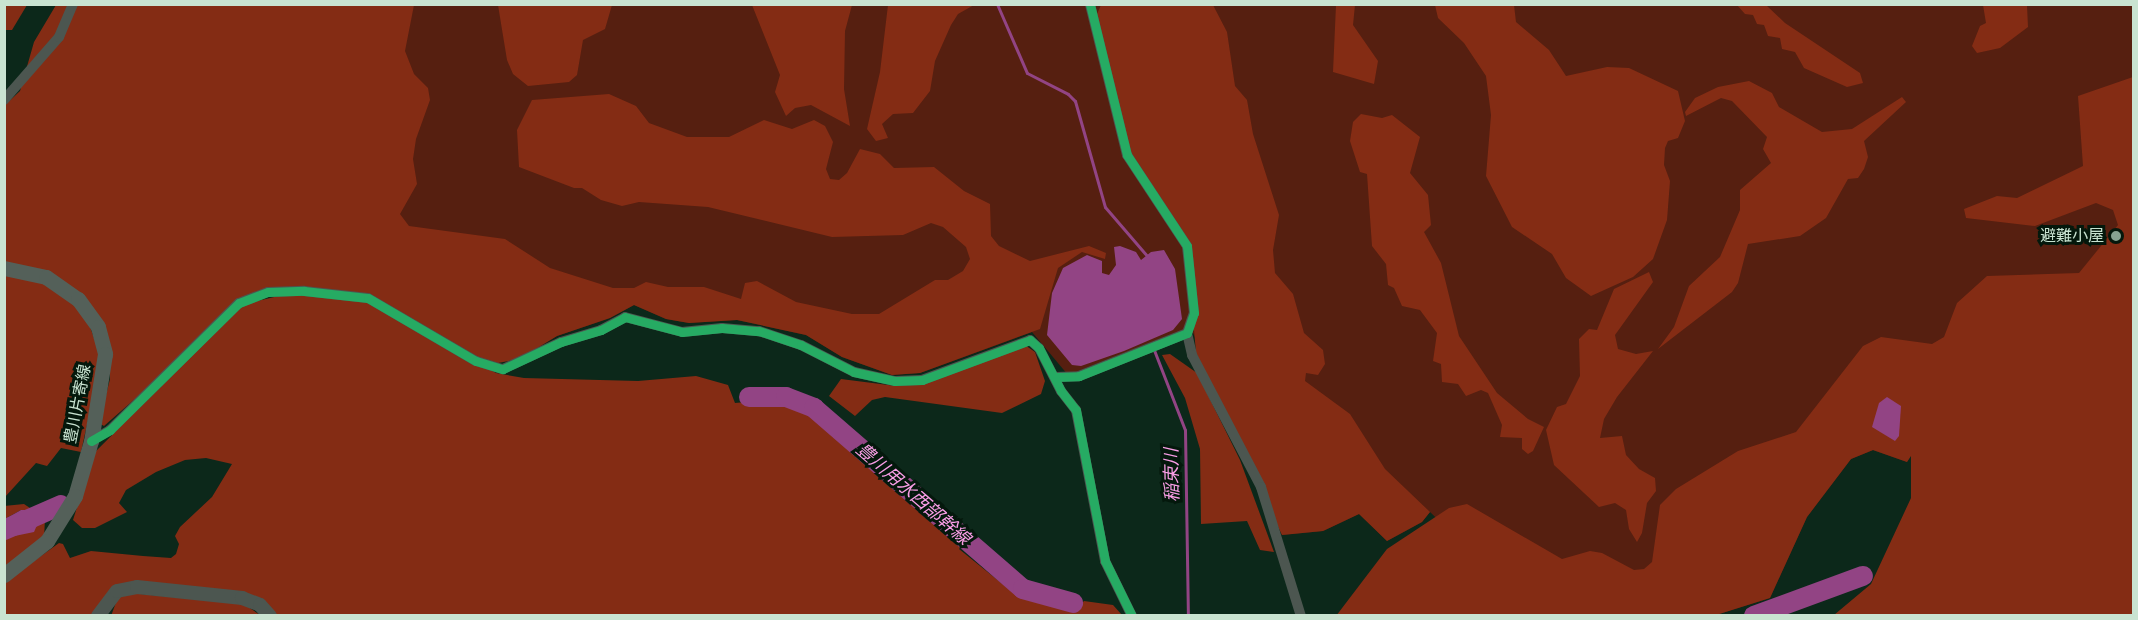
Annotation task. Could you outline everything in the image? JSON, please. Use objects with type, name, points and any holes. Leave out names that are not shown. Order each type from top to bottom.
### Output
[{"type":"main road","name":"豊川片寄線","points":[[4,268],[30,272],[62,285],[88,310],[98,327],[104,366],[91,441],[75,496],[61,523],[47,541],[4,575]]},
{"type":"street","points":[[4,100],[59,37],[74,4]]},
{"type":"street","points":[[1090,4],[1127,155],[1187,246],[1194,313],[1187,333],[1192,355],[1261,486],[1301,615]]},
{"type":"street","points":[[91,441],[110,430],[239,303],[282,290],[368,298],[476,362],[496,368],[524,362],[561,342],[634,316],[663,329],[682,332],[722,328],[759,331],[801,345],[854,372],[894,381],[922,380],[1029,340],[1039,348],[1079,419],[1109,575],[1132,615]]},
{"type":"street","points":[[1056,377],[1079,376],[1187,333]]},
{"type":"street","points":[[98,615],[117,591],[137,587],[242,598],[260,606],[270,615]]},
{"type":"shaded area","points":[[5,4],[27,5],[12,30],[5,30]]},
{"type":"shaded area","points":[[498,4],[612,5],[605,29],[583,40],[577,75],[569,82],[528,86],[513,74],[507,60]]},
{"type":"shaded area","points":[[56,5],[414,5],[405,51],[414,74],[428,88],[430,100],[416,139],[413,159],[417,184],[400,214],[409,226],[505,239],[550,268],[613,288],[634,288],[646,282],[668,287],[704,287],[741,299],[745,283],[757,281],[796,302],[852,314],[879,314],[935,280],[948,280],[963,271],[970,259],[966,247],[943,227],[931,223],[903,235],[832,237],[708,207],[639,202],[622,206],[601,200],[582,188],[574,188],[519,167],[517,130],[532,100],[609,94],[636,106],[649,123],[687,137],[729,137],[764,120],[792,129],[814,120],[825,126],[833,142],[826,169],[830,179],[839,180],[847,173],[860,149],[880,154],[894,168],[934,167],[964,191],[990,204],[991,236],[999,246],[1030,261],[1089,246],[1106,253],[1105,259],[1082,252],[1058,268],[1040,329],[920,373],[892,375],[842,357],[806,335],[737,320],[689,323],[666,319],[634,305],[610,318],[557,336],[519,359],[498,363],[478,357],[370,294],[258,291],[104,426],[99,423],[110,379],[110,358],[83,296],[49,272],[5,263],[4,106],[20,91],[34,42]]},
{"type":"shaded area","points":[[345,5],[2133,5],[2133,301],[1922,435],[1907,462],[1873,450],[1851,459],[1807,517],[1770,598],[1716,615],[1459,540],[1430,512],[1422,522],[1387,541],[1359,514],[1323,531],[1282,535],[1193,333],[1177,332],[1068,375],[1032,332],[920,373],[892,375],[842,357],[806,335],[737,320],[689,323],[666,319],[634,305],[610,318],[557,336],[519,359],[478,357],[370,294]]},
{"type":"shaded area","points":[[752,5],[852,5],[845,31],[844,89],[850,126],[811,105],[795,108],[786,116],[775,92],[780,75]]},
{"type":"shaded area","points":[[888,5],[974,5],[958,14],[951,25],[935,61],[930,91],[913,113],[893,114],[882,124],[888,138],[876,141],[867,129],[880,72]]},
{"type":"shaded area","points":[[1101,5],[1213,5],[1227,32],[1235,86],[1247,100],[1253,134],[1279,215],[1273,250],[1275,273],[1293,294],[1304,333],[1323,350],[1325,364],[1318,375],[1306,373],[1305,381],[1350,414],[1385,469],[1430,512],[1422,522],[1387,541],[1359,514],[1323,531],[1282,535],[1196,353],[1188,258],[1127,147],[1093,23]]},
{"type":"shaded area","points":[[1336,5],[1355,5],[1353,25],[1378,61],[1374,84],[1333,72]]},
{"type":"shaded area","points":[[1435,5],[1514,5],[1516,22],[1549,50],[1566,76],[1607,67],[1629,68],[1678,91],[1685,121],[1678,138],[1668,141],[1665,148],[1664,165],[1670,181],[1667,220],[1653,259],[1633,277],[1591,296],[1566,278],[1552,254],[1512,227],[1486,176],[1491,115],[1486,76],[1464,43],[1438,18]]},
{"type":"shaded area","points":[[1737,5],[1766,5],[1785,23],[1860,73],[1863,83],[1847,87],[1804,68],[1795,52],[1782,49],[1780,38],[1768,36],[1764,25],[1757,24],[1753,15],[1745,14]]},
{"type":"shaded area","points":[[1983,5],[2027,5],[2028,27],[2000,48],[1977,53],[1972,46],[1980,26],[1986,23]]},
{"type":"shaded area","points":[[2133,77],[2133,615],[1834,615],[1871,584],[1911,498],[1911,456],[1907,462],[1873,450],[1851,459],[1807,517],[1770,598],[1716,615],[1336,616],[1387,549],[1449,508],[1467,504],[1562,559],[1590,551],[1602,553],[1634,570],[1644,569],[1652,562],[1660,505],[1676,489],[1738,451],[1796,432],[1863,346],[1881,337],[1932,344],[1944,337],[1957,303],[1987,276],[2079,273],[2118,225],[2113,210],[2096,203],[2035,226],[1966,218],[1964,209],[1997,196],[2017,198],[2083,166],[2078,96]]},
{"type":"shaded area","points":[[1749,81],[1772,93],[1779,107],[1822,132],[1852,129],[1902,97],[1906,102],[1864,141],[1868,157],[1864,169],[1858,178],[1848,179],[1826,218],[1800,236],[1748,244],[1738,283],[1732,292],[1658,349],[1674,327],[1689,286],[1720,257],[1740,210],[1740,190],[1771,163],[1763,149],[1767,137],[1732,101],[1721,98],[1686,116],[1685,112],[1695,98],[1718,87]]},
{"type":"shaded area","points":[[1361,114],[1382,118],[1392,115],[1420,137],[1410,173],[1428,195],[1431,225],[1424,232],[1441,263],[1459,336],[1497,393],[1528,419],[1544,427],[1533,451],[1528,454],[1522,449],[1522,438],[1500,437],[1502,425],[1488,393],[1481,390],[1466,396],[1458,384],[1442,382],[1441,364],[1433,361],[1437,333],[1420,310],[1402,306],[1394,288],[1388,285],[1386,264],[1372,246],[1367,174],[1360,172],[1350,141],[1353,122]]},
{"type":"shaded area","points":[[1120,246],[1136,252],[1141,260],[1151,252],[1164,250],[1175,269],[1182,319],[1173,330],[1124,351],[1081,366],[1072,365],[1047,335],[1052,293],[1063,268],[1087,255],[1102,261],[1102,273],[1109,275],[1116,265],[1114,247]]},
{"type":"shaded area","points":[[1649,272],[1653,282],[1615,335],[1618,349],[1636,354],[1653,351],[1617,397],[1604,419],[1600,438],[1622,436],[1626,455],[1639,469],[1655,478],[1656,491],[1647,503],[1642,533],[1637,542],[1629,529],[1626,510],[1615,503],[1599,507],[1554,465],[1546,430],[1557,407],[1566,404],[1580,376],[1579,339],[1589,329],[1597,330],[1614,289]]},
{"type":"shaded area","points":[[5,275],[40,281],[71,299],[88,321],[99,352],[99,370],[81,452],[61,448],[47,466],[36,463],[5,497]]},
{"type":"shaded area","points":[[287,294],[368,301],[496,373],[524,378],[638,381],[696,376],[728,385],[735,403],[776,399],[798,404],[818,415],[964,543],[959,549],[1020,598],[1061,609],[1077,608],[1084,601],[1113,605],[1122,615],[274,616],[250,596],[108,592],[92,615],[5,616],[5,582],[59,543],[63,544],[70,558],[91,551],[171,558],[176,554],[179,544],[175,536],[180,527],[212,497],[232,464],[206,458],[185,460],[156,472],[126,490],[119,503],[127,512],[95,528],[82,528],[73,520],[94,453],[244,304]]},
{"type":"shaded area","points":[[1025,345],[1035,352],[1045,381],[1041,394],[1002,413],[885,397],[872,400],[855,416],[829,396],[841,379],[896,386]]},
{"type":"shaded area","points":[[1170,354],[1197,373],[1240,460],[1274,552],[1260,550],[1247,521],[1201,524],[1200,449],[1185,398],[1162,355]]},
{"type":"shaded area","points":[[1887,397],[1901,406],[1899,436],[1895,441],[1872,427],[1879,403]]},
{"type":"shaded area","points":[[24,504],[45,518],[44,540],[5,567],[5,538],[21,510],[5,519],[4,506]]},
{"type":"shaded area","points":[[21,510],[29,510],[35,516],[38,523],[34,532],[5,538],[5,519]]},
{"type":"shaded area","points":[[130,593],[244,604],[260,615],[111,616],[118,597]]},
{"type":"waterway","points":[[997,4],[1027,73],[1068,94],[1075,101],[1105,207],[1148,257]]},
{"type":"waterway","name":"稲束川","points":[[1154,350],[1185,430],[1188,616]]},
{"type":"waterway","name":"豊川用水西部幹線","points":[[749,397],[786,397],[814,408],[1023,589],[1073,603]]},
{"type":"waterway","name":"豊川用水西部幹線","points":[[4,530],[61,505]]},
{"type":"waterway","name":"豊川用水西部幹線","points":[[1754,616],[1863,576]]},
{"type":"cycle path","points":[[1056,377],[1079,376],[1187,333],[1194,313],[1187,246],[1127,155],[1090,4]]},
{"type":"cycle path","points":[[91,441],[110,430],[239,303],[268,292],[304,291],[368,298],[476,361],[503,369],[561,342],[601,330],[625,317],[682,332],[722,328],[759,331],[801,345],[854,372],[895,381],[922,380],[1030,340],[1039,348],[1061,391],[1076,410],[1105,561],[1132,616]]},
{"type":"place","name":"避難小屋","points":[[2116,236]]}]
